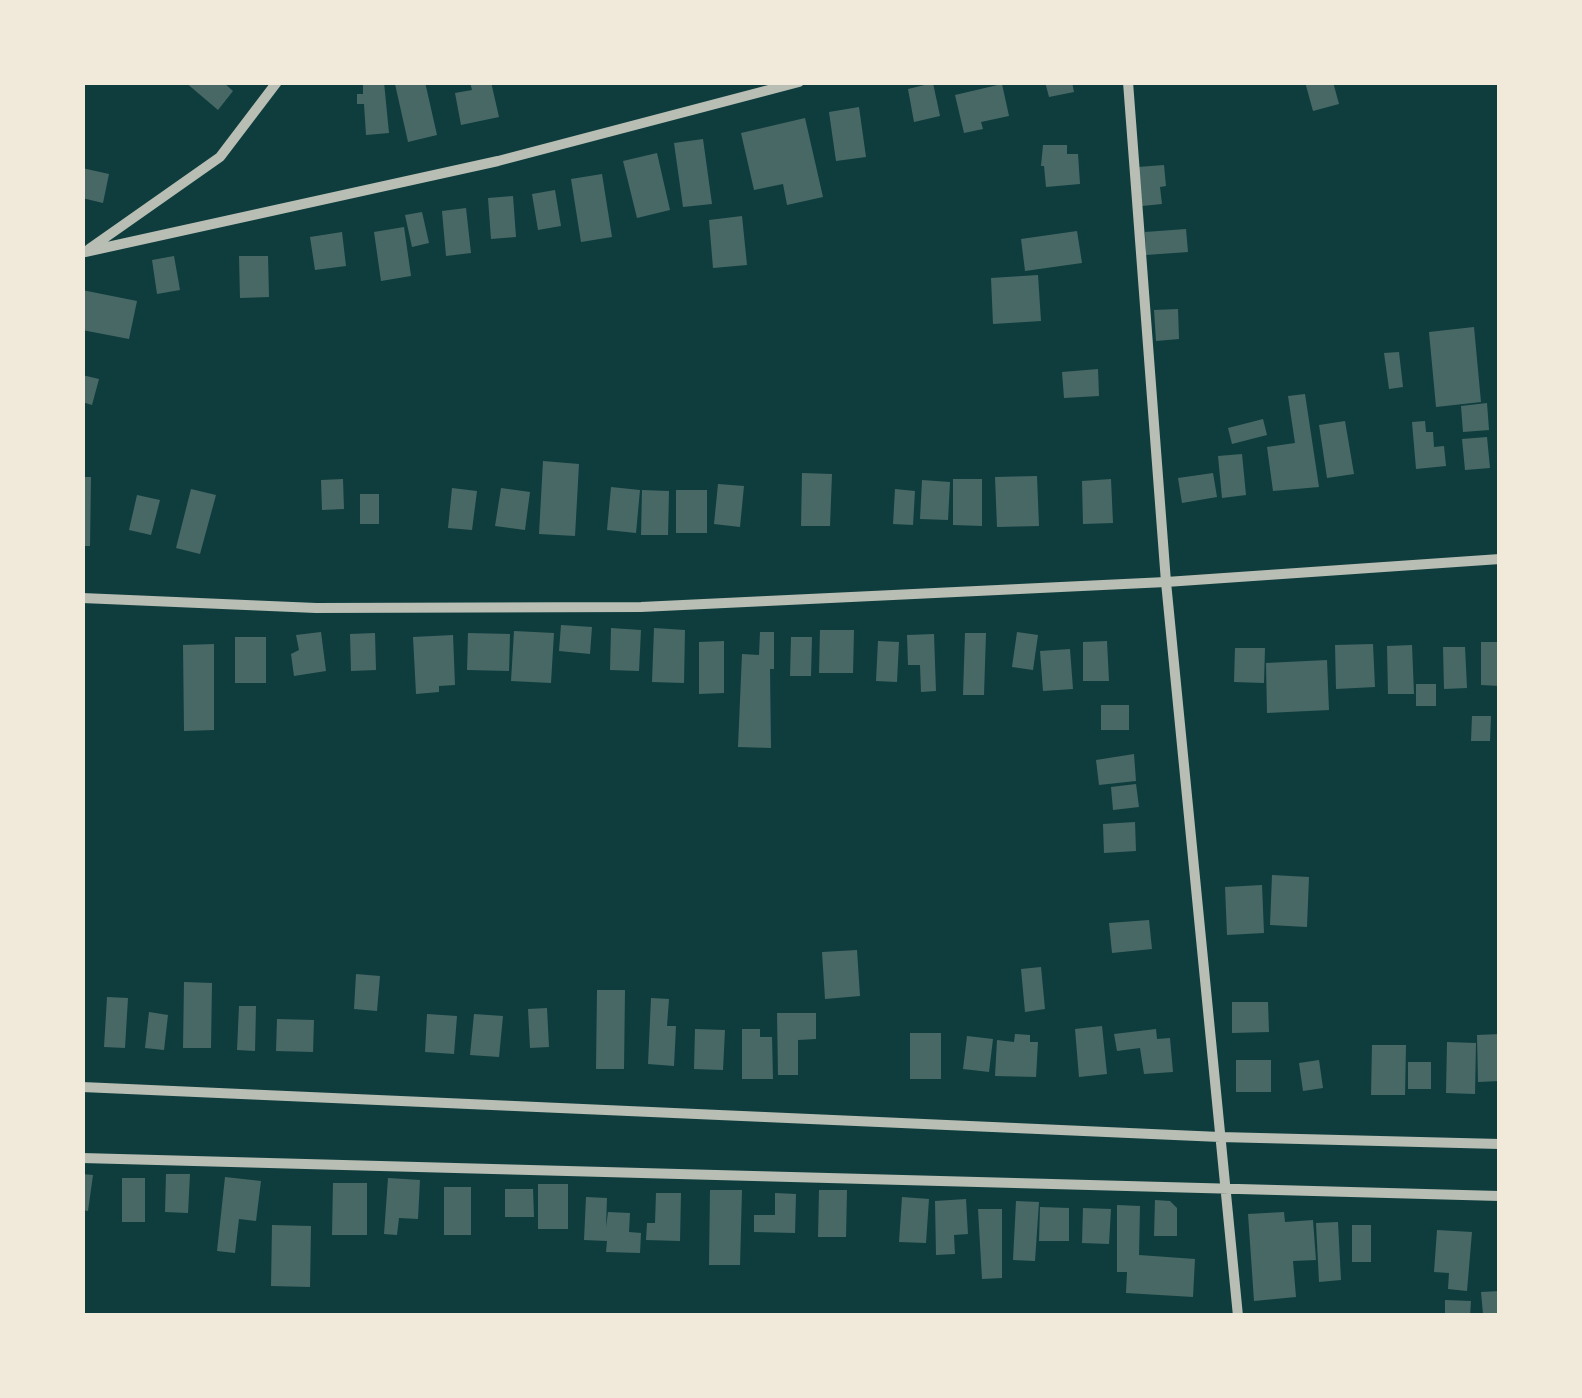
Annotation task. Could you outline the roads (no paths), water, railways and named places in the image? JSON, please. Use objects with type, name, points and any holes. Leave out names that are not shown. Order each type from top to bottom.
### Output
[{"type":"street","points":[[83,252],[220,157],[277,82]]},
{"type":"street","points":[[83,252],[498,161],[799,82]]},
{"type":"street","points":[[1128,82],[1166,582],[1238,1316]]},
{"type":"street","points":[[82,598],[316,608],[642,607],[1166,582],[1500,558]]},
{"type":"street","points":[[82,1087],[1220,1137],[1500,1144]]},
{"type":"street","points":[[82,1158],[1500,1196]]}]
